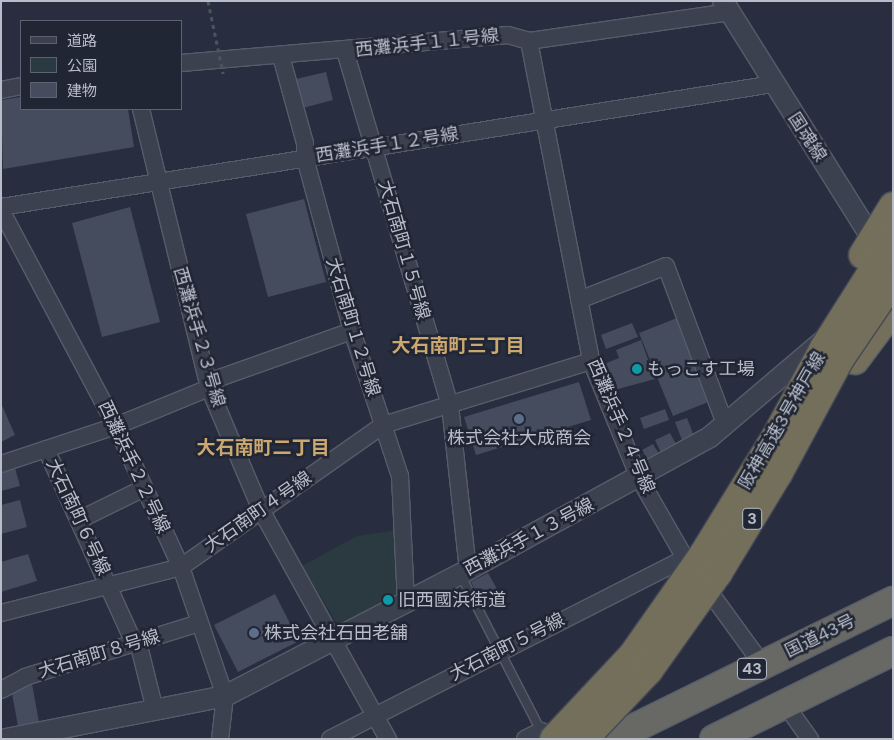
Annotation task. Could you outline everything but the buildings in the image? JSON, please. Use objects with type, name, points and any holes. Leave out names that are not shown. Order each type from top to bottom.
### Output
[{"type":"highway","points":[[824,348],[863,253],[893,206]]},
{"type":"highway","name":"阪神高速3号神戸線","points":[[547,735],[607,685],[664,612],[738,499],[824,348],[893,239]]},
{"type":"highway","name":"阪神高速3号神戸線","points":[[584,739],[622,701],[678,633],[751,521],[801,434],[840,359],[893,281]]},
{"type":"highway","points":[[801,434],[893,309]]},
{"type":"highway","name":"国道43号","points":[[612,739],[893,601]]},
{"type":"highway","points":[[714,739],[893,651]]},
{"type":"street","name":"西灘浜手１１号線","points":[[182,63],[345,51],[508,35],[529,40],[727,7]]},
{"type":"street","name":"国魂線","points":[[727,7],[773,84],[893,271]]},
{"type":"street","name":"西灘浜手２４号線","points":[[529,40],[591,362],[639,478],[685,558],[762,664]]},
{"type":"street","name":"大石南町１５号線","points":[[345,51],[450,405],[464,572]]},
{"type":"street","name":"大石南町１２号線","points":[[281,56],[305,143],[305,158],[352,331],[400,476],[406,602]]},
{"type":"street","name":"西灘浜手１２号線","points":[[1,208],[156,181],[773,84]]},
{"type":"street","points":[[1,90],[20,86]]},
{"type":"street","name":"西灘浜手２３号線","points":[[141,110],[156,181],[209,388],[261,510],[335,639],[388,739]]},
{"type":"street","name":"西灘浜手２２号線","points":[[1,208],[116,426],[180,567],[225,696],[220,739]]},
{"type":"street","points":[[579,300],[666,266],[725,424]]},
{"type":"street","name":"西灘浜手１３号線","points":[[6,739],[56,734],[155,710],[225,696],[464,572],[639,478],[710,437],[893,281]]},
{"type":"street","points":[[1,464],[116,426],[209,388],[219,378],[352,331]]},
{"type":"street","name":"大石南町４号線","points":[[1,613],[180,567],[383,425],[591,362]]},
{"type":"street","name":"大石南町６号線","points":[[46,449],[136,642],[155,710]]},
{"type":"street","points":[[79,520],[144,488]]},
{"type":"street","name":"大石南町５号線","points":[[330,739],[498,651],[685,558]]},
{"type":"street","name":"大石南町８号線","points":[[1,690],[25,677],[199,622]]},
{"type":"street","points":[[785,704],[810,739]]},
{"type":"street","points":[[525,739],[547,735],[565,739]]},
{"type":"lane","points":[[464,572],[498,651],[547,735]]},
{"type":"path","points":[[208,1],[223,73]]},
{"type":"green space","points":[[398,530],[400,598],[346,626],[337,624],[302,566],[357,536]]},
{"type":"place","name":"もっこす工場","points":[[637,369]]},
{"type":"place","name":"株式会社大成商会","points":[[519,419]]},
{"type":"place","name":"旧西國浜街道","points":[[388,600]]},
{"type":"place","name":"株式会社石田老舗","points":[[254,633]]},
{"type":"district","name":"大石南町三丁目","points":[[458,346]]},
{"type":"district","name":"大石南町二丁目","points":[[263,448]]}]
